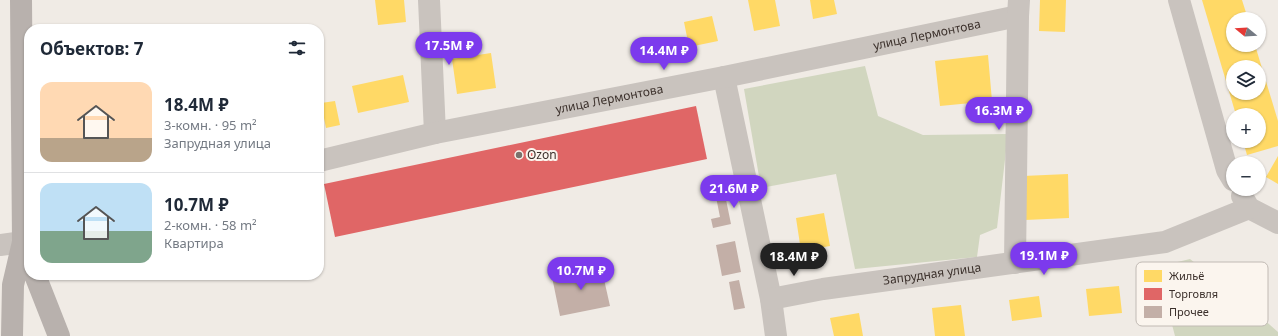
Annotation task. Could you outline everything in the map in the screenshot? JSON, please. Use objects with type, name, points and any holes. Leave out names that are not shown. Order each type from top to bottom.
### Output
[{"type":"main road","points":[[21,0],[24,124]]},
{"type":"main road","points":[[12,336],[13,285],[24,255]]},
{"type":"main road","points":[[37,280],[59,336]]},
{"type":"street","points":[[429,0],[435,133]]},
{"type":"street","points":[[1179,0],[1226,166]]},
{"type":"street","points":[[1015,263],[1019,8]]},
{"type":"street","name":"улица Лермонтова","points":[[324,160],[435,133],[724,77],[1019,8]]},
{"type":"street","points":[[724,77],[771,299],[776,336]]},
{"type":"street","points":[[1242,196],[1249,208],[1278,223]]},
{"type":"street","name":"Запрудная улица","points":[[771,299],[823,289],[1165,242],[1249,208]]},
{"type":"street","points":[[0,245],[24,247]]},
{"type":"green space","points":[[865,66],[878,116],[923,135],[1008,134],[997,228],[980,235],[977,257],[855,269],[836,174],[761,188],[744,89]]},
{"type":"green space","points":[[1190,259],[1194,262],[1178,262]]},
{"type":"green space","points":[[1268,323],[1278,332],[1278,336],[1175,336],[1172,326],[1268,326]]},
{"type":"building: Жильё","points":[[375,0],[404,0],[406,22],[378,25]]},
{"type":"building: Жильё","points":[[748,0],[775,0],[780,26],[754,31]]},
{"type":"building: Жильё","points":[[810,0],[834,0],[837,14],[813,19]]},
{"type":"building: Жильё","points":[[1040,0],[1066,0],[1065,32],[1039,31]]},
{"type":"building: Жильё","points":[[1202,0],[1242,0],[1246,12],[1226,12],[1226,52],[1257,52],[1260,60],[1226,60],[1226,81]]},
{"type":"building: Жильё","points":[[712,16],[718,41],[689,47],[684,22]]},
{"type":"building: Жильё","points":[[491,53],[496,88],[457,94],[452,59]]},
{"type":"building: Жильё","points":[[988,55],[992,101],[940,106],[935,61]]},
{"type":"building: Жильё","points":[[403,75],[409,102],[358,113],[352,86]]},
{"type":"building: Жильё","points":[[1266,81],[1278,121],[1278,146],[1247,155],[1245,148],[1266,148],[1266,108],[1234,108],[1232,100],[1266,100]]},
{"type":"building: Жильё","points":[[335,101],[340,125],[326,128],[324,118],[324,103]]},
{"type":"building: Жильё","points":[[1278,156],[1278,184],[1266,177]]},
{"type":"building: Жильё","points":[[1068,174],[1069,218],[1025,220],[1023,176]]},
{"type":"building: Жильё","points":[[824,213],[830,246],[801,251],[796,218]]},
{"type":"building: Жильё","points":[[1119,286],[1122,313],[1089,316],[1086,289]]},
{"type":"building: Жильё","points":[[1039,296],[1042,317],[1012,321],[1009,300]]},
{"type":"building: Жильё","points":[[961,305],[965,336],[935,336],[932,308]]},
{"type":"building: Жильё","points":[[859,313],[863,336],[834,336],[830,318]]},
{"type":"building: Торговля","points":[[696,106],[707,159],[335,237],[324,184]]},
{"type":"building: Прочее","points":[[724,190],[731,224],[713,228],[711,219],[720,217],[715,192]]},
{"type":"building: Прочее","points":[[735,241],[741,272],[722,276],[716,245]]},
{"type":"building: Прочее","points":[[601,266],[610,306],[560,316],[552,277]]},
{"type":"building: Прочее","points":[[739,280],[745,308],[734,310],[729,282]]},
{"type":"place","name":"Ozon","points":[[519,155]]}]
